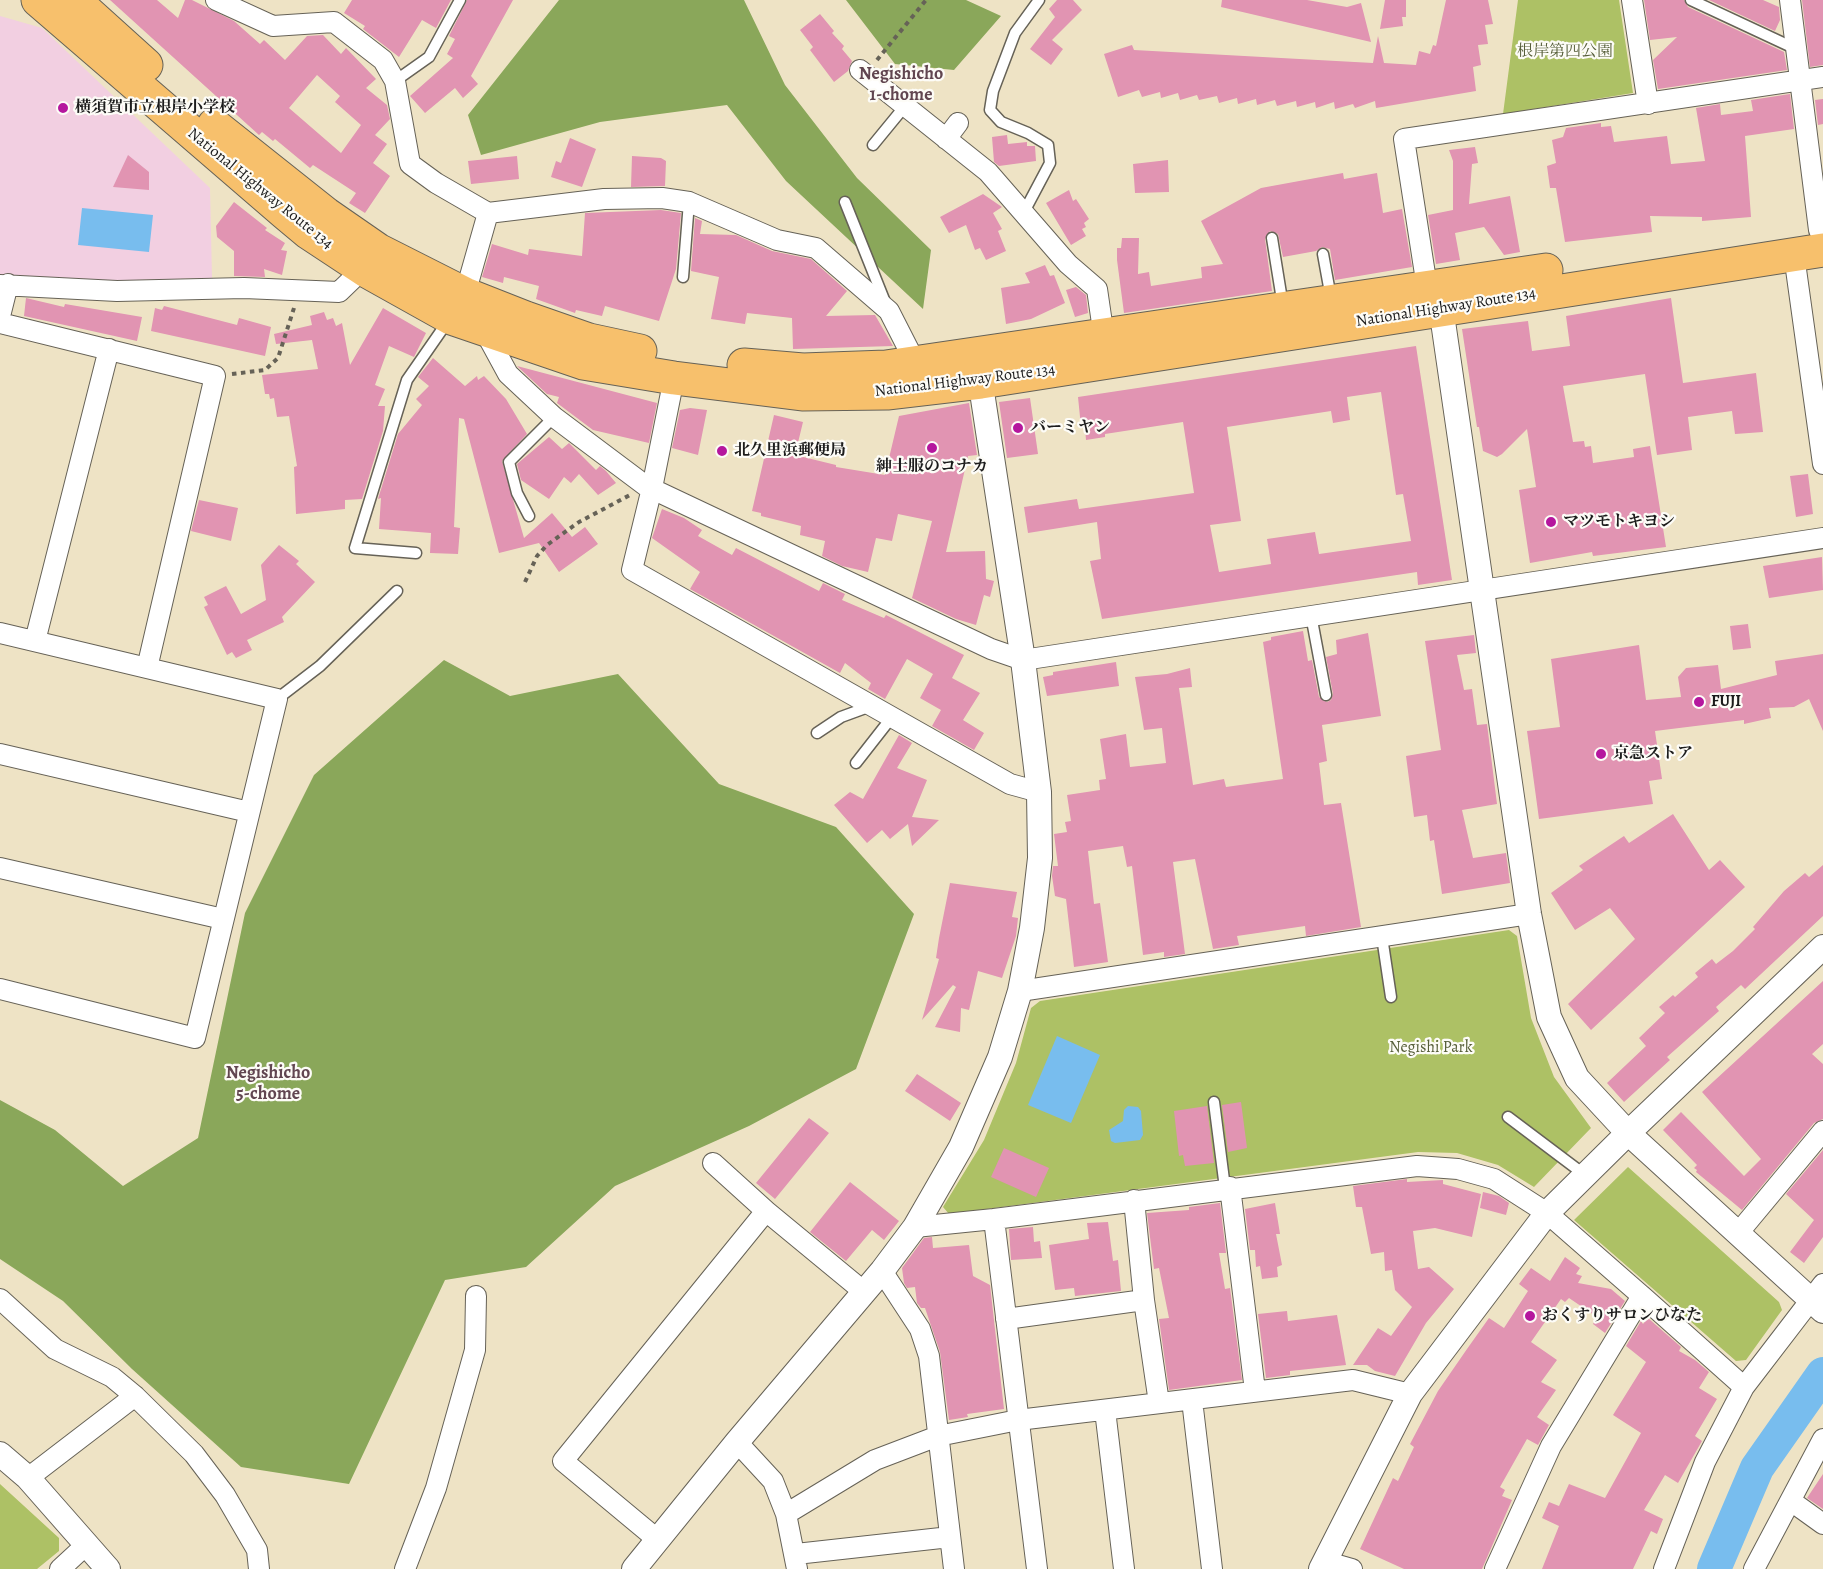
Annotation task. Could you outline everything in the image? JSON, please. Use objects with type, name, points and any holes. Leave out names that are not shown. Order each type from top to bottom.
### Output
[{"type":"highway","name":"National Highway Route 134","points":[[38,0],[309,233],[372,260],[458,306],[482,327],[583,363],[674,378],[802,394],[887,393],[1104,337],[1331,302],[1435,294]]},
{"type":"highway","name":"National Highway Route 134","points":[[74,0],[220,130],[326,214],[372,260]]},
{"type":"highway","name":"National Highway Route 134","points":[[458,306],[589,340],[680,360],[803,370],[886,367],[915,362],[979,368],[1435,294],[1815,241]]},
{"type":"street","points":[[216,0],[273,26],[334,22],[382,60],[395,81],[410,164],[436,183],[488,213],[604,199],[662,198],[689,201],[777,240],[816,248],[889,311],[915,362]]},
{"type":"street","points":[[1632,0],[1648,104]]},
{"type":"street","points":[[1790,0],[1801,81],[1815,241],[1823,464]]},
{"type":"street","points":[[863,72],[988,172],[1068,264],[1096,289],[1104,337]]},
{"type":"street","points":[[1664,1569],[1705,1462],[1744,1387],[1819,1300],[1628,1133],[1577,1078],[1549,1017],[1529,914],[1435,294],[1404,140],[1823,77]]},
{"type":"street","points":[[946,139],[958,123]]},
{"type":"street","points":[[458,306],[488,213]]},
{"type":"street","points":[[0,316],[3,280],[117,291],[244,288],[339,292],[372,260]]},
{"type":"street","points":[[0,323],[215,376],[147,668]]},
{"type":"street","points":[[482,327],[508,374],[554,417],[649,487],[991,649],[1023,660],[1481,588],[1823,538]]},
{"type":"street","points":[[35,641],[109,349]]},
{"type":"street","points":[[634,1569],[737,1442],[882,1271],[915,1227],[961,1148],[1000,1057],[1020,991],[1032,928],[1040,858],[1039,792],[1023,660],[979,368]]},
{"type":"street","points":[[674,378],[632,570],[1010,784],[1039,792]]},
{"type":"street","points":[[0,633],[277,699],[195,1038],[0,989]]},
{"type":"street","points":[[0,754],[249,812]]},
{"type":"street","points":[[0,868],[223,919]]},
{"type":"street","points":[[1020,991],[1529,914]]},
{"type":"street","points":[[1352,1569],[1323,1565],[1410,1394],[1547,1213],[1823,947]]},
{"type":"street","points":[[1739,1232],[1823,1131]]},
{"type":"street","points":[[713,1162],[766,1211],[863,1291]]},
{"type":"street","points":[[915,1227],[1417,1166],[1458,1169],[1494,1179],[1547,1213],[1744,1387]]},
{"type":"street","points":[[1227,1188],[1256,1391]]},
{"type":"street","points":[[1134,1200],[1144,1300],[1158,1403]]},
{"type":"street","points":[[658,1540],[563,1461],[766,1211]]},
{"type":"street","points":[[994,1219],[1036,1569]]},
{"type":"street","points":[[882,1271],[920,1329],[928,1356],[954,1569]]},
{"type":"street","points":[[405,1569],[436,1488],[475,1350],[476,1296]]},
{"type":"street","points":[[1495,1569],[1551,1446],[1642,1296]]},
{"type":"street","points":[[0,1299],[55,1349],[112,1377],[135,1395],[194,1454],[225,1495],[257,1550],[259,1569]]},
{"type":"street","points":[[1006,1319],[1144,1300]]},
{"type":"street","points":[[786,1514],[874,1460],[938,1436],[1018,1420],[1353,1380],[1410,1394]]},
{"type":"street","points":[[28,1478],[135,1395]]},
{"type":"street","points":[[1192,1400],[1212,1569]]},
{"type":"street","points":[[1105,1410],[1124,1569]]},
{"type":"street","points":[[1754,1569],[1823,1439]]},
{"type":"street","points":[[737,1442],[772,1481],[786,1514],[796,1562],[950,1537]]},
{"type":"street","points":[[0,1454],[28,1478],[107,1569]]},
{"type":"street","points":[[1791,1501],[1823,1524]]},
{"type":"street","points":[[60,1569],[86,1545]]},
{"type":"lane","points":[[395,81],[429,57],[460,0]]},
{"type":"lane","points":[[1024,212],[1050,163],[1048,145],[1028,133],[1001,122],[990,110],[993,91],[1015,33],[1039,0]]},
{"type":"lane","points":[[1691,0],[1796,49]]},
{"type":"lane","points":[[873,145],[905,106]]},
{"type":"lane","points":[[683,277],[689,201]]},
{"type":"lane","points":[[845,202],[889,311]]},
{"type":"lane","points":[[1272,238],[1283,309]]},
{"type":"lane","points":[[1323,254],[1331,302]]},
{"type":"lane","points":[[416,553],[355,548],[407,380],[458,306]]},
{"type":"lane","points":[[529,516],[518,493],[509,462],[554,417]]},
{"type":"lane","points":[[277,699],[320,666],[396,591]]},
{"type":"lane","points":[[1311,615],[1326,696]]},
{"type":"lane","points":[[817,733],[842,717],[871,705]]},
{"type":"lane","points":[[856,763],[892,717]]},
{"type":"lane","points":[[1382,937],[1391,997]]},
{"type":"lane","points":[[1214,1102],[1227,1188]]},
{"type":"lane","points":[[1508,1117],[1585,1176]]},
{"type":"path","points":[[863,72],[926,0]]},
{"type":"path","points":[[215,376],[266,370],[278,358],[300,290]]},
{"type":"path","points":[[525,582],[537,556],[547,545],[579,522],[649,487]]},
{"type":"shaded area","name":"横須賀市立根岸小学校","points":[[0,16],[42,28],[210,188],[212,278],[98,281],[0,275]]},
{"type":"green space","points":[[559,0],[744,0],[785,85],[857,178],[931,250],[923,309],[786,181],[727,105],[600,122],[481,155],[468,115]]},
{"type":"green space","points":[[846,0],[966,0],[1001,16],[954,70],[895,64]]},
{"type":"green space","name":"根岸第四公園","points":[[1518,0],[1619,0],[1633,93],[1503,114]]},
{"type":"green space","points":[[444,660],[510,696],[618,674],[719,784],[836,827],[914,914],[856,1069],[749,1126],[615,1186],[526,1267],[445,1280],[349,1484],[241,1467],[132,1369],[63,1301],[0,1259],[0,1100],[55,1130],[123,1186],[198,1138],[245,913],[314,775]]},
{"type":"green space","name":"Negishi Park","points":[[1509,930],[1517,936],[1531,1018],[1554,1077],[1591,1128],[1534,1187],[1498,1165],[1457,1153],[1418,1152],[949,1214],[943,1207],[984,1140],[1016,1063],[1031,1008],[1040,1001]]},
{"type":"green space","points":[[1628,1167],[1779,1302],[1782,1310],[1746,1360],[1736,1361],[1574,1220]]},
{"type":"green space","points":[[0,1484],[59,1538],[59,1551],[37,1569],[0,1569]]},
{"type":"water","points":[[82,208],[153,215],[149,252],[78,245]]},
{"type":"water","points":[[1057,1036],[1100,1055],[1071,1123],[1028,1105]]},
{"type":"water","points":[[1128,1106],[1138,1107],[1141,1111],[1143,1135],[1140,1140],[1115,1143],[1111,1141],[1109,1130],[1123,1121],[1124,1110]]},
{"type":"building","points":[[110,0],[157,0],[178,18],[185,0],[192,0],[234,21],[260,44],[264,40],[285,60],[307,36],[323,35],[341,54],[346,48],[376,79],[366,88],[387,105],[390,119],[375,135],[387,144],[373,163],[390,176],[365,213],[349,203],[356,193],[313,165],[310,168],[275,139],[273,141],[262,132],[259,135]],"holes":[[[317,75],[340,96],[335,102],[361,125],[341,153],[289,108]]]},
{"type":"building","points":[[352,0],[451,0],[436,28],[422,20],[399,57],[363,29],[365,26],[344,13]]},
{"type":"building","points":[[467,0],[513,0],[471,76],[478,84],[463,98],[455,88],[425,113],[410,96],[453,58],[447,54],[455,39],[449,36]]},
{"type":"building","points":[[1057,0],[1073,0],[1082,10],[1052,40],[1063,49],[1051,65],[1030,49],[1055,17],[1049,9]]},
{"type":"building","points":[[1222,0],[1307,0],[1347,7],[1361,3],[1371,42],[1221,7]]},
{"type":"building","points":[[1385,0],[1406,0],[1406,17],[1402,17],[1403,26],[1380,29]]},
{"type":"building","points":[[1446,0],[1488,0],[1493,24],[1485,25],[1488,44],[1478,45],[1481,65],[1473,67],[1476,91],[1376,108],[1375,101],[1355,108],[1353,104],[1335,109],[1334,102],[1316,108],[1315,102],[1297,107],[1296,101],[1277,106],[1275,100],[1257,105],[1256,99],[1238,104],[1237,98],[1219,103],[1217,96],[1199,100],[1197,95],[1180,100],[1178,93],[1161,98],[1160,92],[1142,97],[1139,90],[1118,97],[1104,54],[1132,45],[1134,50],[1373,63],[1378,36],[1384,63],[1416,65],[1419,51],[1430,54],[1433,45],[1436,46]]},
{"type":"building","points":[[1644,0],[1684,0],[1688,7],[1784,52],[1787,70],[1658,89],[1653,60],[1677,37],[1650,40]]},
{"type":"building","points":[[1709,0],[1763,0],[1779,7],[1780,20],[1775,31]]},
{"type":"building","points":[[1802,0],[1823,0],[1823,65],[1810,67]]},
{"type":"building","points":[[820,14],[834,31],[832,33],[844,46],[842,49],[852,61],[848,71],[834,82],[810,50],[813,47],[800,30]]},
{"type":"building","points":[[1790,94],[1794,129],[1745,136],[1751,217],[1702,221],[1702,217],[1650,216],[1652,232],[1565,242],[1556,188],[1550,188],[1547,166],[1556,163],[1552,140],[1563,137],[1566,128],[1601,123],[1601,127],[1611,126],[1614,142],[1667,136],[1671,164],[1705,161],[1696,108],[1720,104],[1721,115],[1753,111],[1751,100]]},
{"type":"building","points":[[1823,99],[1823,124],[1818,125],[1815,100]]},
{"type":"building","points":[[1007,135],[1008,144],[1027,142],[1027,146],[1035,146],[1036,161],[999,166],[994,162],[992,137]]},
{"type":"building","points":[[570,138],[596,149],[582,187],[551,177],[556,161],[561,163]]},
{"type":"building","points":[[1475,147],[1478,163],[1472,164],[1469,204],[1510,196],[1520,252],[1504,255],[1484,227],[1455,233],[1460,260],[1436,264],[1428,215],[1453,210],[1453,161],[1449,150]]},
{"type":"building","points":[[128,155],[149,172],[149,190],[113,187]]},
{"type":"building","points":[[517,156],[519,179],[471,184],[468,161]]},
{"type":"building","points":[[632,156],[661,158],[666,161],[665,186],[631,187]]},
{"type":"building","points":[[1168,160],[1169,192],[1135,193],[1133,164]]},
{"type":"building","points":[[1343,173],[1344,179],[1377,173],[1383,213],[1402,209],[1412,267],[1335,280],[1330,249],[1322,247],[1316,251],[1283,257],[1278,234],[1270,231],[1265,239],[1272,291],[1124,313],[1117,260],[1117,248],[1121,248],[1122,238],[1139,238],[1138,274],[1149,272],[1151,286],[1202,278],[1201,267],[1223,264],[1201,221],[1261,188]]},
{"type":"building","points":[[1069,190],[1073,201],[1076,199],[1089,219],[1084,223],[1086,227],[1082,229],[1086,236],[1071,245],[1046,203]]},
{"type":"building","points":[[983,194],[1002,207],[993,213],[1002,229],[998,231],[1006,251],[986,260],[980,248],[975,250],[966,225],[949,233],[940,217]]},
{"type":"building","points":[[234,202],[267,228],[265,230],[285,243],[281,250],[287,251],[282,275],[264,269],[265,277],[234,276],[234,251],[217,237],[216,226]]},
{"type":"building","points":[[661,210],[681,213],[676,269],[659,321],[605,306],[602,316],[576,310],[575,313],[536,299],[539,286],[504,277],[503,283],[482,277],[492,244],[528,255],[529,249],[582,256],[585,213]]},
{"type":"building","points":[[695,218],[702,221],[700,234],[736,235],[772,251],[811,259],[847,291],[826,316],[875,315],[893,346],[793,349],[792,318],[747,313],[745,324],[711,319],[719,277],[691,271]]},
{"type":"building","points":[[1045,265],[1050,276],[1054,275],[1065,303],[1031,319],[1006,324],[1001,288],[1030,283],[1025,273]]},
{"type":"building","points":[[1076,287],[1086,295],[1088,313],[1075,317],[1066,290]]},
{"type":"building","points":[[26,298],[64,307],[65,304],[142,317],[137,341],[24,316]]},
{"type":"building","points":[[1671,298],[1683,383],[1756,373],[1763,432],[1735,434],[1732,411],[1688,417],[1692,450],[1657,455],[1645,374],[1563,386],[1573,442],[1584,441],[1585,447],[1591,446],[1593,463],[1634,457],[1633,449],[1650,446],[1666,547],[1593,556],[1592,552],[1530,563],[1519,490],[1536,487],[1527,429],[1497,457],[1483,451],[1479,427],[1477,427],[1462,329],[1528,321],[1532,351],[1570,346],[1566,316]]},
{"type":"building","points":[[164,306],[237,325],[239,318],[271,327],[265,356],[151,331],[155,308],[162,310]]},
{"type":"building","points":[[383,308],[426,333],[414,357],[389,346],[375,385],[385,389],[378,406],[385,406],[383,431],[362,499],[345,500],[345,509],[296,514],[294,467],[297,466],[289,416],[277,417],[274,398],[270,399],[269,394],[265,394],[262,375],[318,369],[312,340],[276,344],[274,334],[312,325],[310,316],[324,312],[327,320],[333,318],[336,326],[342,323],[350,365]]},
{"type":"building","points":[[1416,346],[1452,580],[1418,585],[1417,572],[1102,619],[1090,561],[1101,559],[1097,522],[1028,533],[1024,507],[1077,499],[1079,509],[1194,493],[1183,422],[1105,434],[1105,437],[1086,440],[1085,427],[1081,427],[1078,397]],"holes":[[[1381,392],[1396,495],[1403,494],[1411,541],[1319,554],[1315,532],[1267,539],[1271,564],[1219,572],[1210,525],[1241,521],[1227,427],[1331,411],[1333,423],[1350,420],[1347,397]]]},
{"type":"building","points":[[433,358],[465,386],[477,376],[478,380],[484,376],[506,399],[527,434],[502,461],[524,538],[552,513],[572,537],[585,527],[598,544],[559,572],[539,543],[499,553],[464,419],[459,418],[454,527],[460,528],[458,554],[430,553],[431,533],[379,529],[381,498],[378,499],[398,434],[422,405],[416,399],[429,386],[418,377]]},
{"type":"building","points":[[517,366],[657,403],[649,443],[593,430],[557,403],[559,397],[547,394]]},
{"type":"building","points":[[1030,398],[1038,454],[1007,458],[999,402]]},
{"type":"building","points":[[969,403],[977,455],[968,456],[946,552],[985,551],[986,579],[994,581],[990,597],[984,595],[976,625],[956,619],[912,598],[932,521],[898,514],[892,541],[876,538],[868,572],[842,566],[822,556],[825,541],[800,535],[801,526],[761,516],[761,513],[752,511],[774,415],[803,422],[795,455],[836,465],[836,467],[885,475],[899,416]]},
{"type":"building","points":[[690,408],[707,410],[698,455],[672,448],[680,410]]},
{"type":"building","points":[[549,437],[562,449],[569,443],[596,470],[600,466],[616,483],[598,495],[579,474],[571,483],[564,477],[549,499],[521,480],[517,464]]},
{"type":"building","points":[[1808,474],[1813,514],[1796,517],[1790,476]]},
{"type":"building","points":[[199,500],[238,508],[231,541],[191,531]]},
{"type":"building","points":[[662,509],[684,518],[702,530],[698,536],[732,555],[736,548],[819,591],[823,583],[845,594],[842,600],[884,618],[886,615],[964,655],[952,678],[980,693],[963,720],[984,733],[974,750],[932,726],[941,710],[920,698],[933,674],[907,659],[885,699],[868,689],[871,683],[845,663],[840,673],[690,589],[700,572],[652,538]]},
{"type":"building","points":[[279,545],[299,561],[296,564],[315,582],[282,617],[284,622],[247,640],[252,650],[236,658],[232,652],[227,655],[204,607],[208,605],[204,597],[226,586],[241,614],[266,600],[261,565]]},
{"type":"building","points":[[1822,557],[1823,590],[1769,598],[1763,566]]},
{"type":"building","points":[[1748,624],[1751,648],[1733,650],[1730,626]]},
{"type":"building","points":[[1303,631],[1308,661],[1312,660],[1319,697],[1327,702],[1331,700],[1333,694],[1326,657],[1337,654],[1336,640],[1368,633],[1381,716],[1322,725],[1327,761],[1319,763],[1324,805],[1341,803],[1361,927],[1306,936],[1305,926],[1237,936],[1239,945],[1213,949],[1195,859],[1173,862],[1185,954],[1164,957],[1164,952],[1143,955],[1132,866],[1127,867],[1123,846],[1088,851],[1094,904],[1100,903],[1108,962],[1074,967],[1066,899],[1055,896],[1052,876],[1053,866],[1058,866],[1054,834],[1067,832],[1065,822],[1071,821],[1067,795],[1100,790],[1099,780],[1106,779],[1100,739],[1126,734],[1130,767],[1166,763],[1162,728],[1144,730],[1135,677],[1167,674],[1190,668],[1192,687],[1179,688],[1193,785],[1224,779],[1226,787],[1283,779],[1263,642],[1271,640],[1271,637]]},
{"type":"building","points":[[1474,635],[1476,653],[1457,655],[1464,690],[1472,689],[1477,725],[1487,724],[1497,804],[1462,810],[1473,858],[1506,853],[1510,883],[1442,894],[1434,840],[1430,841],[1427,815],[1414,817],[1406,756],[1441,750],[1425,641]]},
{"type":"building","points":[[1639,645],[1646,700],[1681,697],[1678,677],[1686,668],[1718,665],[1721,689],[1777,675],[1775,661],[1823,654],[1823,731],[1809,699],[1794,707],[1769,708],[1771,718],[1744,724],[1744,720],[1655,731],[1662,779],[1649,781],[1653,804],[1539,819],[1527,731],[1560,727],[1551,659]]},
{"type":"building","points":[[1116,662],[1119,686],[1047,696],[1043,677],[1053,675],[1053,672]]},
{"type":"building","points":[[899,735],[912,743],[897,768],[927,780],[912,817],[939,820],[912,846],[908,824],[890,839],[882,830],[867,843],[834,805],[850,792],[863,799]]},
{"type":"building","points":[[1673,814],[1709,870],[1720,860],[1745,887],[1591,1030],[1568,1004],[1635,939],[1610,908],[1575,930],[1551,893],[1583,870],[1579,866],[1624,836],[1629,843]]},
{"type":"building","points":[[1823,865],[1823,916],[1745,989],[1741,985],[1716,1007],[1719,1011],[1667,1057],[1670,1060],[1624,1102],[1607,1083],[1646,1046],[1639,1038],[1665,1013],[1659,1007],[1673,995],[1675,997],[1698,977],[1695,973],[1712,959],[1716,964],[1733,951],[1755,929],[1753,927],[1784,891],[1805,873],[1809,877]]},
{"type":"building","points":[[950,883],[1017,892],[1012,917],[1018,918],[1016,936],[1002,978],[978,971],[969,1010],[961,1008],[960,1032],[935,1027],[956,987],[953,985],[922,1020],[939,959],[936,958]]},
{"type":"building","points":[[1823,981],[1823,1044],[1812,1054],[1823,1064],[1823,1119],[1814,1123],[1742,1210],[1696,1172],[1694,1168],[1697,1165],[1663,1130],[1681,1112],[1744,1176],[1761,1159],[1702,1092]]},
{"type":"building","points":[[917,1074],[961,1103],[950,1121],[905,1091]]},
{"type":"building","points":[[1241,1102],[1247,1148],[1228,1152],[1222,1105]]},
{"type":"building","points":[[1207,1106],[1214,1163],[1185,1166],[1183,1155],[1179,1156],[1174,1111]]},
{"type":"building","points":[[809,1118],[829,1133],[775,1199],[756,1183]]},
{"type":"building","points":[[1004,1148],[1049,1168],[1036,1197],[991,1177]]},
{"type":"building","points":[[1823,1150],[1823,1237],[1804,1263],[1790,1252],[1814,1220],[1786,1194]]},
{"type":"building","points":[[1407,1179],[1407,1182],[1443,1180],[1443,1184],[1481,1194],[1472,1237],[1435,1228],[1413,1231],[1418,1269],[1429,1267],[1454,1289],[1426,1323],[1395,1376],[1375,1371],[1367,1365],[1353,1365],[1378,1328],[1391,1336],[1412,1307],[1395,1290],[1392,1270],[1385,1271],[1384,1252],[1371,1254],[1362,1207],[1356,1207],[1353,1186]]},
{"type":"building","points":[[850,1182],[899,1221],[884,1240],[872,1230],[846,1261],[810,1232]]},
{"type":"building","points":[[1483,1192],[1499,1196],[1509,1203],[1506,1215],[1480,1208]]},
{"type":"building","points":[[1220,1203],[1226,1253],[1219,1253],[1225,1289],[1230,1288],[1242,1380],[1169,1390],[1159,1319],[1169,1318],[1159,1268],[1154,1269],[1147,1213],[1189,1210],[1189,1207]]},
{"type":"building","points":[[1275,1203],[1280,1234],[1276,1234],[1282,1265],[1277,1267],[1278,1277],[1262,1279],[1260,1266],[1256,1267],[1255,1250],[1250,1250],[1245,1209]]},
{"type":"building","points":[[1108,1222],[1113,1261],[1118,1260],[1121,1291],[1075,1296],[1074,1288],[1055,1290],[1049,1245],[1089,1239],[1087,1223]]},
{"type":"building","points":[[1033,1227],[1034,1242],[1040,1241],[1042,1258],[1011,1260],[1009,1229]]},
{"type":"building","points":[[932,1237],[933,1248],[969,1245],[973,1276],[990,1285],[1004,1409],[967,1414],[968,1417],[949,1420],[940,1352],[925,1308],[921,1308],[917,1303],[915,1287],[907,1288],[904,1283],[902,1268],[924,1238]]},
{"type":"building","points":[[1565,1257],[1580,1268],[1576,1274],[1582,1276],[1578,1283],[1611,1289],[1625,1301],[1605,1333],[1593,1324],[1597,1317],[1569,1298],[1565,1302],[1561,1299],[1531,1342],[1557,1360],[1541,1382],[1556,1390],[1537,1417],[1549,1425],[1538,1445],[1527,1439],[1500,1487],[1505,1490],[1502,1496],[1512,1500],[1482,1569],[1404,1569],[1360,1549],[1393,1478],[1398,1481],[1414,1447],[1410,1444],[1438,1391],[1467,1349],[1489,1318],[1504,1328],[1528,1291],[1519,1284],[1531,1268],[1550,1281]]},
{"type":"building","points":[[1287,1311],[1288,1321],[1337,1315],[1346,1365],[1290,1371],[1290,1375],[1266,1378],[1258,1314]]},
{"type":"building","points":[[1648,1318],[1681,1347],[1679,1351],[1695,1360],[1709,1372],[1699,1388],[1717,1399],[1695,1436],[1702,1441],[1678,1483],[1665,1475],[1644,1510],[1663,1519],[1657,1534],[1651,1531],[1633,1569],[1542,1569],[1559,1526],[1542,1518],[1549,1502],[1559,1506],[1569,1484],[1605,1498],[1641,1433],[1613,1415],[1646,1362],[1626,1346],[1641,1321],[1643,1324]]},
{"type":"building","points":[[1823,1474],[1823,1509],[1807,1498]]},
{"type":"waterway","points":[[1714,1569],[1757,1468],[1823,1374]]},
{"type":"place","name":"横須賀市立根岸小学校","points":[[63,108]]},
{"type":"place","name":"バーミヤン","points":[[1018,428]]},
{"type":"place","name":"紳士服のコナカ","points":[[932,448]]},
{"type":"place","name":"北久里浜郵便局","points":[[722,451]]},
{"type":"place","name":"マツモトキヨシ","points":[[1551,522]]},
{"type":"place","name":"FUJI","points":[[1699,702]]},
{"type":"place","name":"京急ストア","points":[[1601,754]]},
{"type":"place","name":"おくすりサロンひなた","points":[[1530,1316]]},
{"type":"district","name":"Negishicho 1-chome","points":[[901,85]]},
{"type":"district","name":"Negishicho 5-chome","points":[[268,1084]]}]
